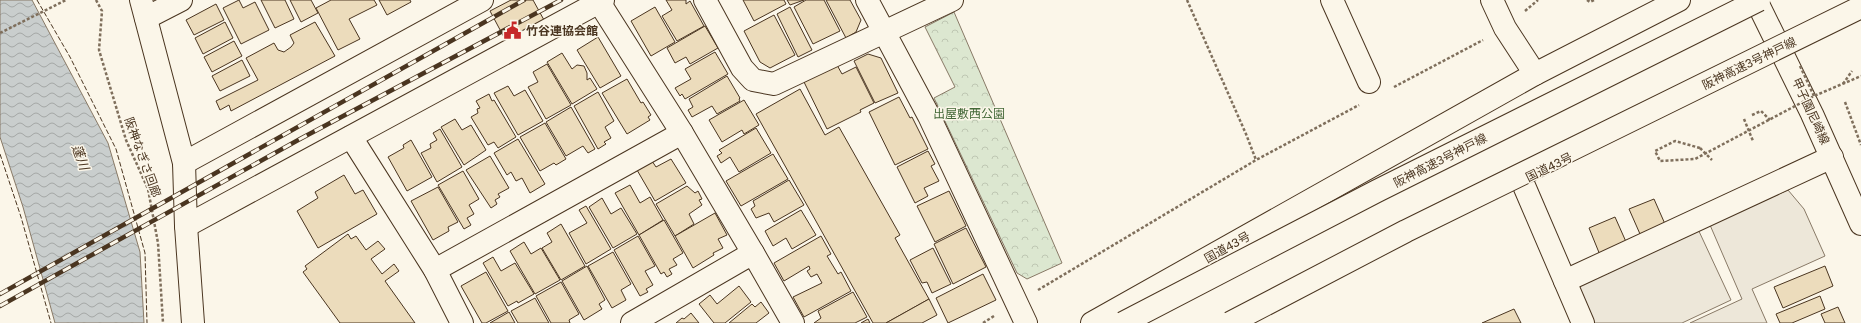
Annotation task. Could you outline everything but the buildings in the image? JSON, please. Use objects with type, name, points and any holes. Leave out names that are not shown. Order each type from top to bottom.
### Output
[{"type":"main road","points":[[181,0],[144,9],[184,163],[186,226],[193,323]]},
{"type":"main road","points":[[184,163],[482,0]]},
{"type":"main road","points":[[705,0],[742,68],[753,80],[774,84],[952,0]]},
{"type":"main road","points":[[867,0],[929,116],[1018,302],[1026,323]]},
{"type":"main road","points":[[1332,0],[1369,82]]},
{"type":"main road","points":[[1492,0],[1505,28],[1535,74]]},
{"type":"main road","name":"国道43号","points":[[1092,323],[1535,74],[1679,0]]},
{"type":"main road","name":"甲子園尼崎線","points":[[1756,0],[1782,51],[1861,224]]},
{"type":"main road","name":"阪神高速3号神戸線","points":[[1123,323],[1384,188],[1759,0]]},
{"type":"main road","points":[[186,226],[601,1],[682,133],[793,323]]},
{"type":"main road","name":"阪神高速3号神戸線","points":[[1230,323],[1406,231],[1861,7]]},
{"type":"main road","name":"国道43号","points":[[1238,323],[1414,231],[1522,180],[1861,12]]},
{"type":"main road","points":[[435,270],[682,133]]},
{"type":"main road","points":[[351,137],[435,270],[462,323]]},
{"type":"main road","points":[[1565,281],[1832,158]]},
{"type":"main road","points":[[1522,180],[1583,323]]},
{"type":"main road","points":[[632,323],[753,253]]},
{"type":"path","points":[[0,32],[66,0]]},
{"type":"path","name":"阪神なぎさ回廊","points":[[96,0],[102,11],[99,50],[126,140],[148,189],[158,244],[163,323]]},
{"type":"path","points":[[1187,0],[1256,160]]},
{"type":"path","points":[[1389,90],[1505,28],[1538,0]]},
{"type":"path","points":[[1587,0],[1590,2],[1594,0]]},
{"type":"path","points":[[1843,84],[1852,71]]},
{"type":"path","points":[[1712,160],[1700,148],[1675,140],[1655,151],[1660,161],[1695,159],[1770,120],[1814,96],[1861,76]]},
{"type":"path","points":[[1845,102],[1861,145]]},
{"type":"path","points":[[983,323],[1256,160],[1361,104]]},
{"type":"path","points":[[1752,115],[1761,111],[1770,120]]},
{"type":"path","points":[[1744,119],[1753,141]]},
{"type":"green space","name":"出屋敷西公園","points":[[954,12],[1062,263],[1027,279],[1017,273],[934,98],[955,87],[925,27]]},
{"type":"shaded area","points":[[1788,190],[1804,209],[1825,256],[1752,289],[1767,323],[1690,323],[1742,299],[1710,225]]},
{"type":"shaded area","points":[[1697,227],[1731,300],[1682,323],[1593,323],[1575,284]]},
{"type":"water","name":"蓬川","points":[[0,0],[32,0],[108,143],[140,252],[144,323],[55,323],[23,207],[0,137]]},
{"type":"railway","points":[[0,294],[524,0]]},
{"type":"railway","points":[[0,306],[300,139],[561,0]]},
{"type":"fence","points":[[37,0],[70,57],[116,149],[145,253],[147,323]]},
{"type":"fence","points":[[0,154],[21,217],[51,323]]},
{"type":"place","name":"竹谷連協会館","points":[[513,30]]}]
